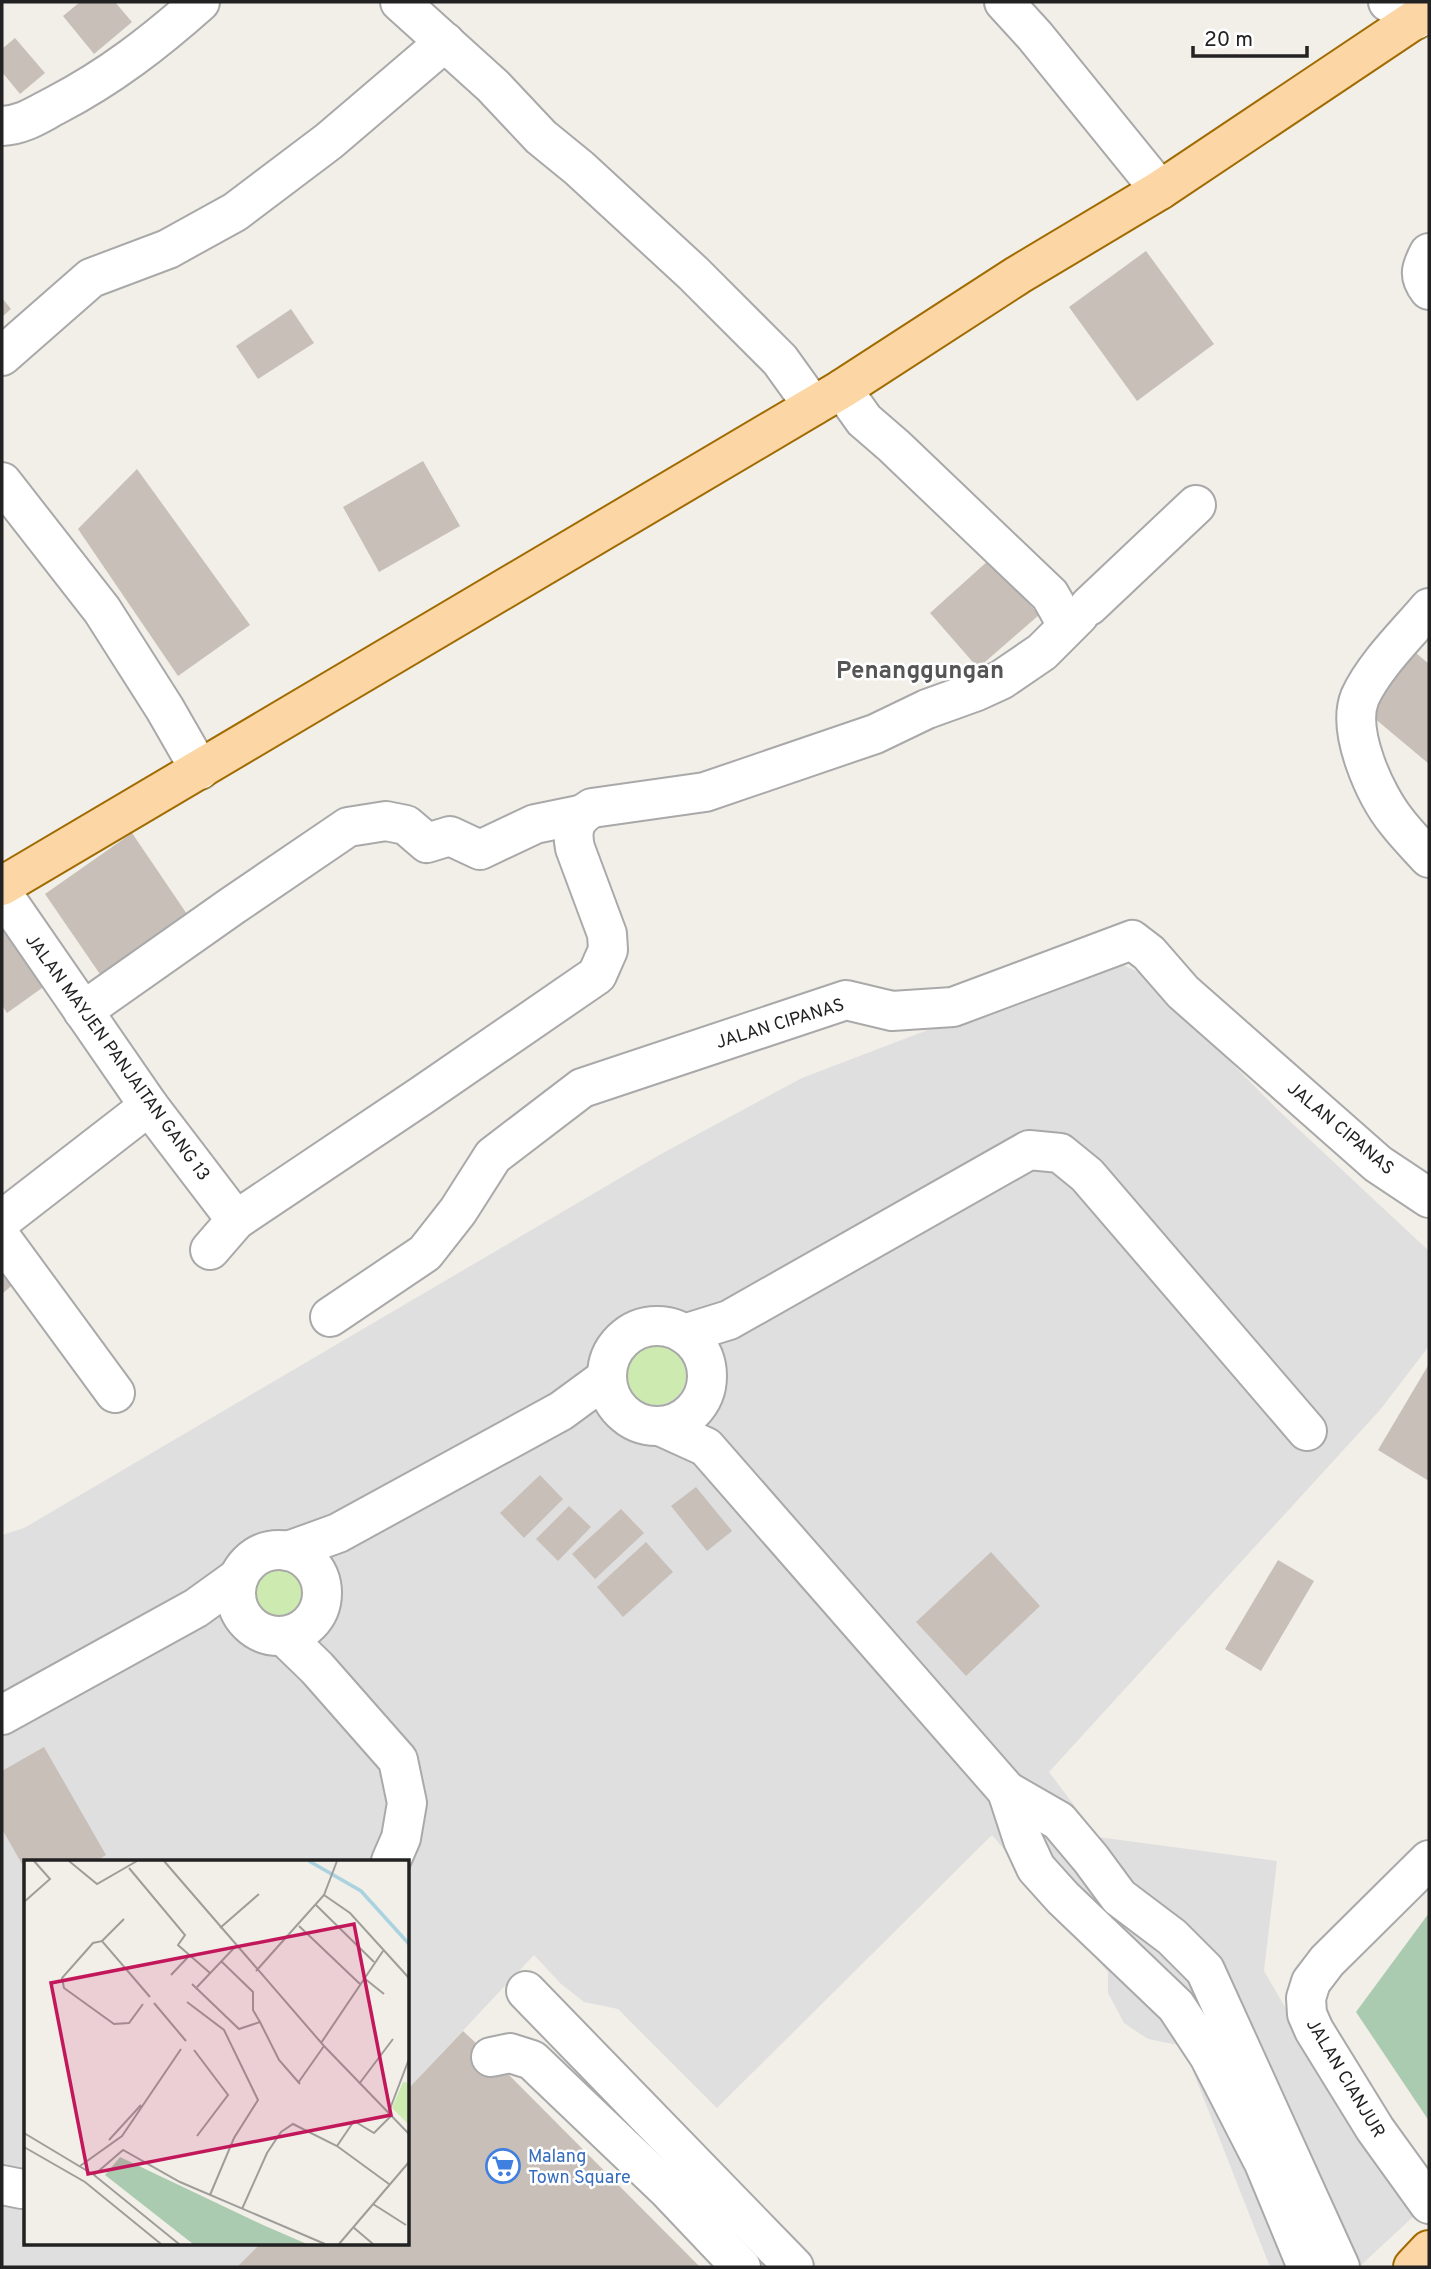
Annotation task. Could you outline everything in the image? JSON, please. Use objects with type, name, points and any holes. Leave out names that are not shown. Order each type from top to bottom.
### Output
[{"type":"main road","points":[[2,886],[827,397],[1018,275],[1160,190],[1411,11]]},
{"type":"main road","points":[[1413,2267],[1429,2250]]},
{"type":"street","points":[[2,126],[18,125],[87,89],[152,45],[200,2]]},
{"type":"street","points":[[1004,2],[1035,36],[1160,190]]},
{"type":"street","points":[[407,4],[493,86],[541,137],[579,168],[693,273],[780,360],[827,397],[864,420],[1050,595],[1078,615]]},
{"type":"street","points":[[2,356],[91,278],[168,249],[235,212],[329,141],[445,42]]},
{"type":"street","points":[[1429,253],[1421,269],[1422,281],[1429,290]]},
{"type":"street","points":[[2,482],[102,610],[200,770]]},
{"type":"street","points":[[83,1011],[348,827],[386,821],[406,825],[427,843],[450,836],[480,850],[535,824],[579,815],[592,808],[705,792],[875,734],[927,709],[978,691],[1001,680],[1042,652],[1196,505]]},
{"type":"street","points":[[1429,608],[1371,678],[1360,699],[1355,723],[1372,781],[1395,821],[1429,858]]},
{"type":"street","points":[[210,1250],[236,1220],[597,975],[608,950],[608,942],[575,848],[572,834],[579,815]]},
{"type":"street","name":"JALAN MAYJEN PANJAITAN GANG 13","points":[[2,893],[149,1106],[236,1220]]},
{"type":"street","name":"JALAN CIPANAS","points":[[330,1317],[425,1253],[458,1211],[493,1156],[582,1088],[846,1000],[892,1011],[953,1007],[1132,940],[1149,953],[1183,992],[1378,1164],[1429,1198]]},
{"type":"street","points":[[2,1220],[149,1106]]},
{"type":"street","points":[[694,1346],[729,1320],[1029,1150],[1060,1153],[1087,1175],[1307,1431]]},
{"type":"street","points":[[2,1239],[115,1393]]},
{"type":"street","points":[[662,1427],[676,1423],[699,1404],[705,1389],[706,1374],[694,1346],[670,1327],[655,1325],[626,1336],[615,1348],[608,1362],[611,1392],[629,1418],[645,1425],[662,1427],[706,1447],[1007,1791],[1059,1821],[1119,1897],[1172,1937],[1205,1970],[1340,2267]]},
{"type":"street","points":[[288,1551],[338,1533],[561,1411],[611,1392]]},
{"type":"street","points":[[699,1404],[706,1447]]},
{"type":"street","points":[[317,1668],[314,1640],[319,1602],[327,1557],[338,1533]]},
{"type":"street","points":[[2,1715],[196,1608],[239,1577],[259,1555],[273,1550],[288,1551],[300,1556],[311,1564],[318,1575],[319,1602],[308,1625],[297,1633],[284,1636],[270,1636],[255,1630],[238,1606],[236,1591],[239,1577]]},
{"type":"street","points":[[196,1608],[245,1619]]},
{"type":"street","points":[[284,1636],[317,1668],[398,1760],[407,1803],[401,1838],[391,1860]]},
{"type":"street","points":[[1007,1791],[1023,1840],[1036,1868],[1063,1898],[1176,2006],[1209,2056],[1264,2163],[1307,2267]]},
{"type":"street","name":"JALAN CIANJUR","points":[[1429,1860],[1326,1961],[1311,1982],[1306,1998],[1307,2014],[1314,2031],[1375,2129],[1429,2204]]},
{"type":"street","points":[[1089,1922],[1119,1897]]},
{"type":"street","points":[[526,1991],[794,2267]]},
{"type":"street","points":[[491,2057],[510,2053],[532,2060],[667,2189],[741,2267]]},
{"type":"street","points":[[644,2169],[670,2139]]},
{"type":"street","points":[[2,2185],[24,2188]]},
{"type":"shaded area","points":[[1111,960],[1144,974],[1278,1110],[1429,1251],[1429,1346],[1380,1410],[1049,1772],[1098,1837],[1277,1861],[1264,1971],[1358,2132],[1415,2215],[1359,2267],[1270,2267],[1183,2046],[1148,2039],[1124,2023],[1108,1993],[1108,1972],[992,1835],[717,2108],[618,2009],[584,2002],[561,1984],[534,1955],[410,2087],[410,1860],[24,1860],[24,2244],[260,2244],[237,2267],[2,2267],[2,1535],[24,1528],[661,1154],[802,1078]]},
{"type":"green space","points":[[656,1345],[673,1350],[681,1358],[686,1375],[681,1392],[673,1400],[656,1405],[639,1400],[631,1392],[626,1375],[631,1358],[639,1350]]},
{"type":"green space","points":[[269,1569],[289,1569],[303,1583],[303,1603],[289,1617],[269,1617],[255,1603],[255,1583]]},
{"type":"green space","points":[[1429,1913],[1429,2121],[1356,2012]]},
{"type":"building","points":[[80,2],[115,2],[132,22],[94,54],[63,16]]},
{"type":"building","points":[[15,38],[45,73],[20,94],[2,72],[2,49]]},
{"type":"building","points":[[1146,251],[1214,344],[1137,401],[1069,307]]},
{"type":"building","points":[[2,298],[11,309],[2,317]]},
{"type":"building","points":[[291,309],[314,343],[258,379],[236,346]]},
{"type":"building","points":[[423,461],[460,526],[379,572],[343,507]]},
{"type":"building","points":[[137,469],[250,625],[178,676],[78,529]]},
{"type":"building","points":[[990,559],[1039,615],[978,668],[930,613]]},
{"type":"building","points":[[1410,648],[1429,664],[1429,764],[1361,707]]},
{"type":"building","points":[[132,833],[191,920],[104,980],[45,894]]},
{"type":"building","points":[[2,916],[49,983],[7,1013],[2,1005]]},
{"type":"building","points":[[2,1247],[25,1274],[2,1294]]},
{"type":"building","points":[[1429,1364],[1429,1481],[1378,1450]]},
{"type":"building","points":[[540,1475],[563,1499],[524,1538],[500,1513]]},
{"type":"building","points":[[696,1487],[732,1531],[707,1551],[671,1506]]},
{"type":"building","points":[[569,1506],[591,1527],[558,1561],[536,1539]]},
{"type":"building","points":[[621,1509],[644,1533],[595,1579],[572,1554]]},
{"type":"building","points":[[646,1542],[673,1572],[623,1617],[597,1587]]},
{"type":"building","points":[[991,1552],[1040,1606],[966,1676],[916,1622]]},
{"type":"building","points":[[1278,1560],[1314,1581],[1261,1671],[1225,1649]]},
{"type":"building","points":[[44,1747],[106,1855],[98,1860],[24,1860],[24,1868],[2,1829],[2,1771]]},
{"type":"building","name":"Malang Town Square","points":[[463,2031],[700,2267],[237,2267],[260,2244],[410,2244],[410,2087]]},
{"type":"place","name":"Malang Town Square","points":[[503,2166]]},
{"type":"district","name":"Penanggungan","points":[[920,670]]}]
